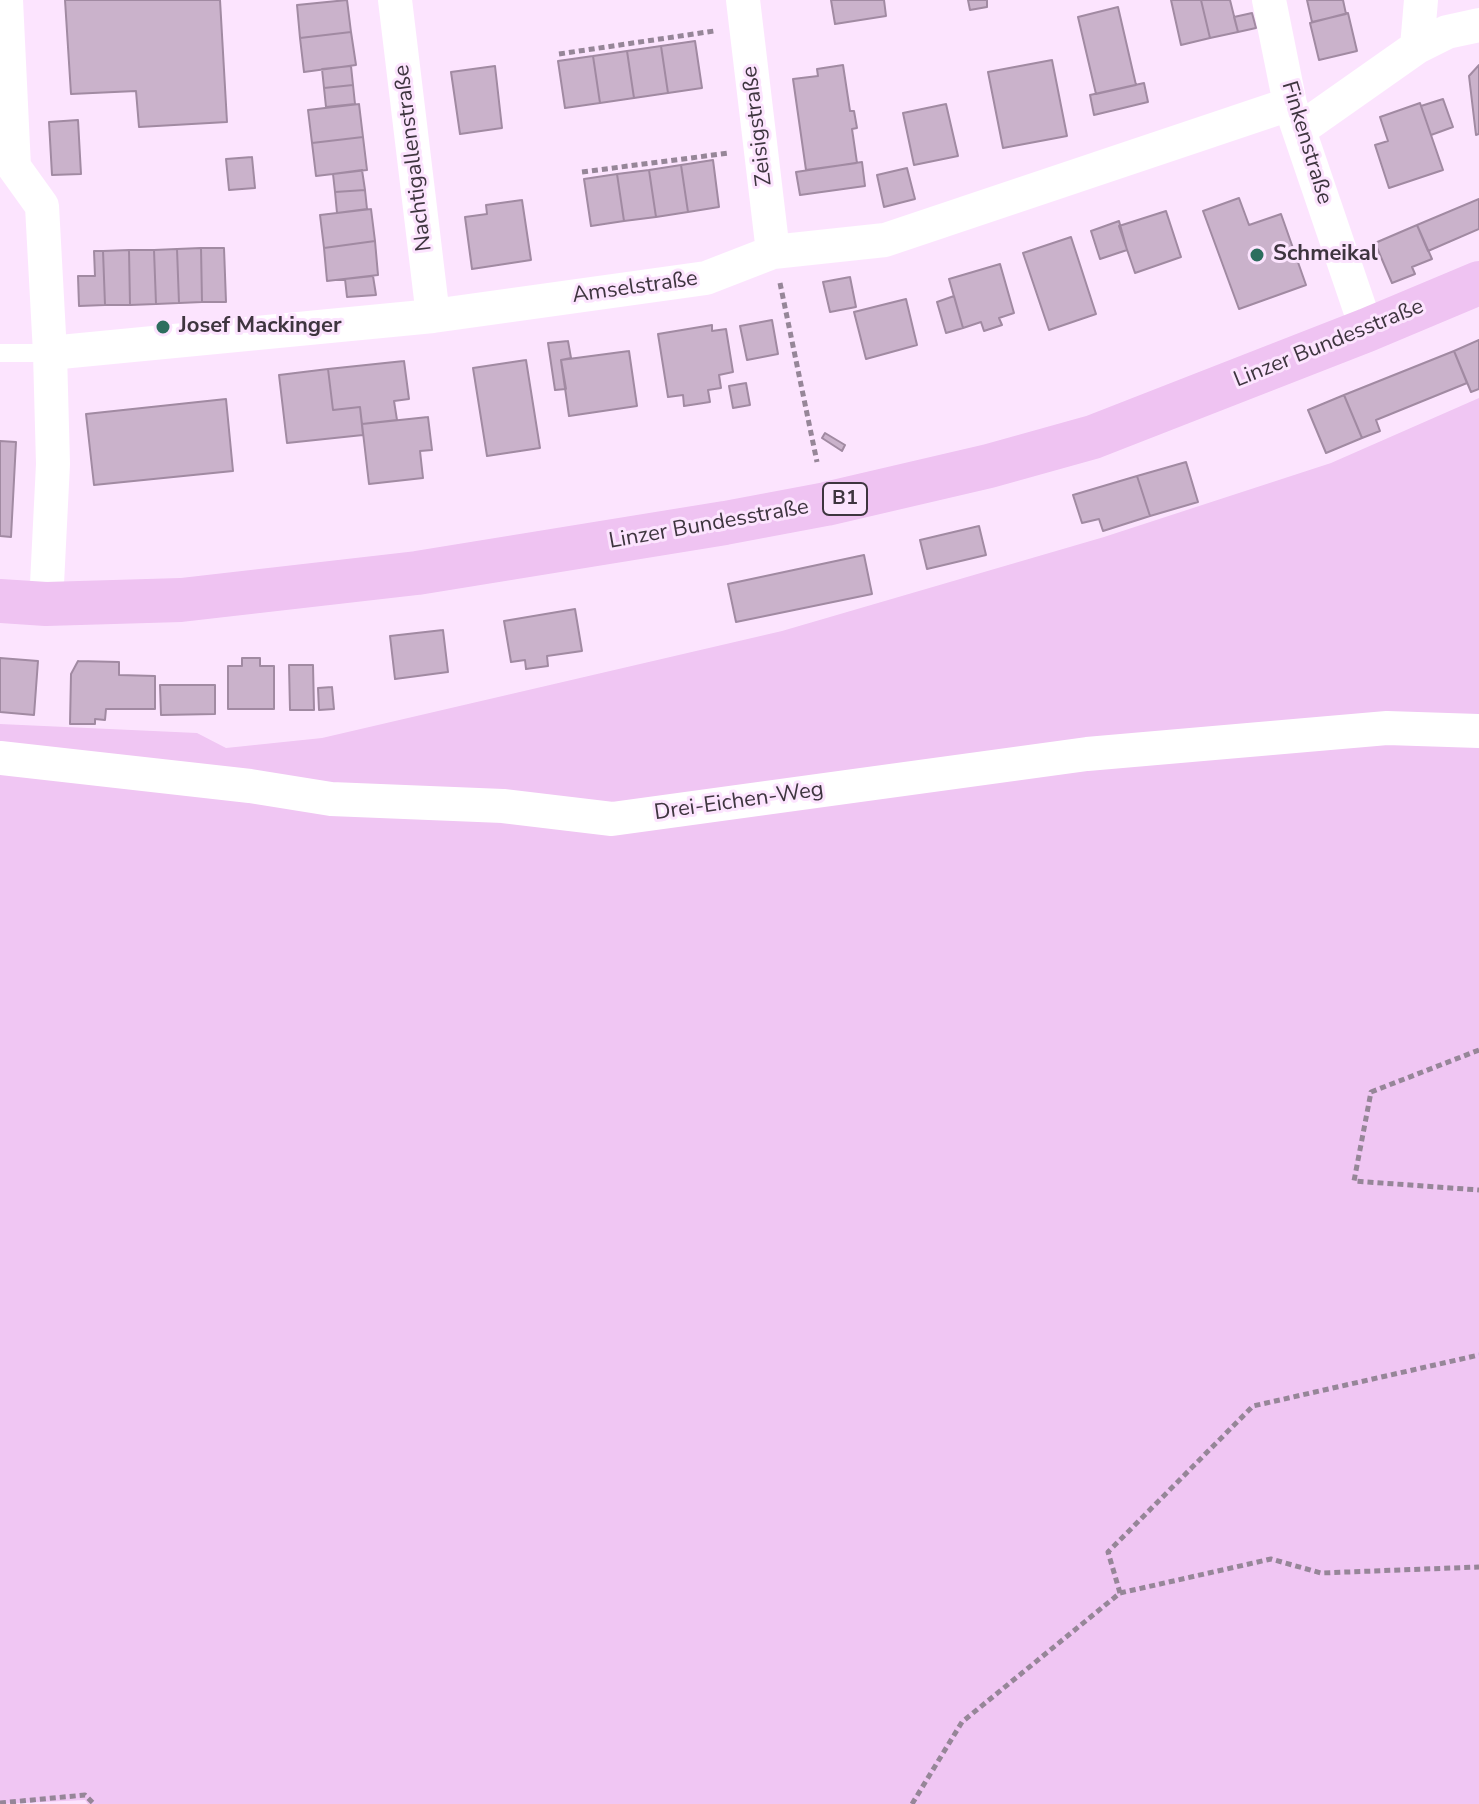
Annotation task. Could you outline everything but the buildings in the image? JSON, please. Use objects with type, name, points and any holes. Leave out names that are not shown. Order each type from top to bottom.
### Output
[{"type":"main road","name":"Linzer Bundesstraße","points":[[0,601],[46,604],[181,600],[417,573],[826,504],[989,466],[1093,437],[1479,283]]},
{"type":"street","points":[[6,0],[14,167],[42,206],[53,464],[46,604]]},
{"type":"street","name":"Nachtigallenstraße","points":[[395,0],[433,316]]},
{"type":"street","name":"Finkenstraße","points":[[1269,0],[1295,117],[1367,330]]},
{"type":"street","points":[[1417,47],[1421,0]]},
{"type":"street","name":"Zeisigstraße","points":[[745,13],[773,252]]},
{"type":"street","name":"Amselstraße","points":[[50,353],[433,316],[706,278],[773,252],[885,240],[1295,117],[1417,47],[1447,32],[1479,25]]},
{"type":"street","name":"Drei-Eichen-Weg","points":[[0,758],[250,786],[331,799],[503,806],[612,819],[1087,754],[1387,728],[1479,731]]},
{"type":"lane","points":[[0,353],[50,353]]},
{"type":"path","points":[[559,54],[745,13]]},
{"type":"path","points":[[582,172],[761,148]]},
{"type":"path","points":[[773,252],[817,462]]},
{"type":"path","points":[[1479,1050],[1371,1092],[1354,1181],[1479,1190]]},
{"type":"path","points":[[1120,1593],[1108,1552],[1253,1406],[1479,1355]]},
{"type":"path","points":[[912,1804],[962,1722],[1120,1593],[1271,1559],[1321,1573],[1479,1567]]},
{"type":"path","points":[[0,1803],[85,1795],[94,1804]]},
{"type":"shaded area","points":[[1479,398],[1479,1804],[88,1804],[85,1800],[0,1804],[0,724],[197,733],[226,748],[322,738],[782,631],[1104,537],[1331,463]]},
{"type":"place","name":"Schmeikal","points":[[1257,255]]},
{"type":"place","name":"Josef Mackinger","points":[[163,327]]}]
